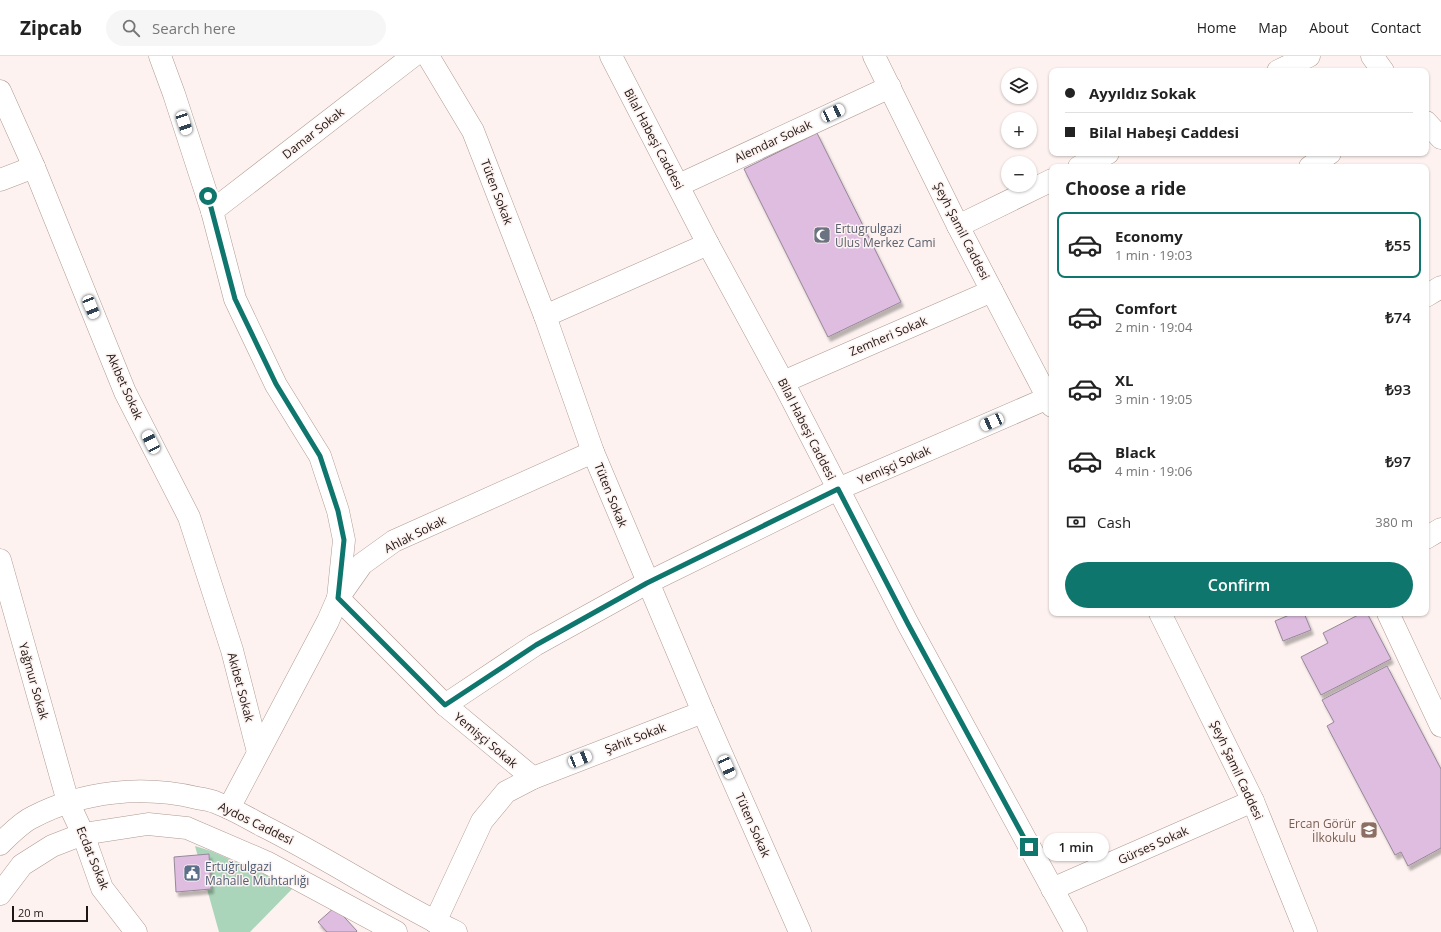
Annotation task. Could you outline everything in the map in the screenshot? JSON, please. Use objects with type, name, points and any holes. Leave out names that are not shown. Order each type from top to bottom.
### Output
[{"type":"street","points":[[160,56],[212,211],[235,299],[276,384],[320,456],[335,504],[344,540],[338,598],[445,705]]},
{"type":"street","name":"Damar Sokak","points":[[212,211],[413,56]]},
{"type":"street","name":"Tüten Sokak","points":[[428,56],[473,131],[545,316],[593,452],[647,583],[800,932]]},
{"type":"street","name":"Bilal Habeşi Caddesi","points":[[611,56],[679,185],[708,244],[783,382],[908,624],[1076,932]]},
{"type":"street","name":"Şeyh Şamil Caddesi","points":[[874,56],[958,226],[1049,400]]},
{"type":"street","points":[[1284,68],[1309,56]]},
{"type":"street","points":[[1372,56],[1382,68]]},
{"type":"street","name":"Alemdar Sokak","points":[[679,185],[890,87]]},
{"type":"street","name":"Akıbet Sokak","points":[[0,91],[34,167],[126,392],[189,517],[232,650],[258,752]]},
{"type":"street","points":[[1429,125],[1441,138]]},
{"type":"street","points":[[1085,164],[1102,156]]},
{"type":"street","points":[[1314,164],[1326,156]]},
{"type":"street","points":[[0,180],[34,167]]},
{"type":"street","points":[[958,226],[1049,181]]},
{"type":"street","points":[[545,316],[708,244]]},
{"type":"street","points":[[1429,294],[1441,287]]},
{"type":"street","name":"Zemheri Sokak","points":[[783,382],[992,291]]},
{"type":"street","name":"Yemişçi Sokak","points":[[533,778],[445,705],[536,645],[647,583],[838,489],[1049,402]]},
{"type":"street","name":"Ahlak Sokak","points":[[229,808],[328,621],[338,598],[362,564],[394,541],[593,452]]},
{"type":"street","points":[[1429,536],[1441,529]]},
{"type":"street","name":"Yağmur Sokak","points":[[0,560],[68,802]]},
{"type":"street","name":"Şeyh Şamil Caddesi","points":[[1161,616],[1253,801],[1306,932]]},
{"type":"street","points":[[1389,616],[1441,726]]},
{"type":"street","name":"Şahit Sokak","points":[[435,922],[482,821],[506,792],[533,778],[703,712]]},
{"type":"street","name":"Aydos Caddesi","points":[[0,844],[31,818],[68,802],[97,795],[157,791],[176,793],[217,802],[295,841],[394,900],[456,932]]},
{"type":"street","name":"Gürses Sokak","points":[[1052,889],[1253,801]]},
{"type":"street","name":"Ecdat Sokak","points":[[68,802],[84,834],[102,888],[136,932]]},
{"type":"street","points":[[0,894],[22,865],[52,846],[84,834],[148,824],[187,828],[266,862],[396,932]]},
{"type":"green space","points":[[195,846],[211,851],[294,887],[250,932],[219,932]]},
{"type":"building","name":"Ertugrulgazi Ulus Merkez Cami","points":[[817,133],[901,302],[828,337],[744,169]]},
{"type":"building","points":[[1287,616],[1305,616],[1311,630],[1283,641],[1275,621]]},
{"type":"building","points":[[1356,616],[1369,616],[1391,659],[1321,695],[1301,657],[1328,643],[1323,633]]},
{"type":"building","points":[[1387,666],[1441,769],[1441,848],[1408,866],[1401,852],[1395,855],[1327,726],[1334,722],[1322,700]]},
{"type":"building","name":"Ertuğrulgazi Mahalle Muhtarlığı","points":[[209,854],[211,889],[176,892],[174,857]]},
{"type":"building","points":[[335,907],[357,931],[356,932],[327,932],[318,922]]},
{"type":"place","name":"Ertugrulgazi Ulus Merkez Cami","points":[[822,235]]},
{"type":"place","name":"Ercan Görür İlkokulu","points":[[1369,830]]},
{"type":"place","name":"Ertuğrulgazi Mahalle Muhtarlığı","points":[[192,873]]},
{"type":"route","points":[[208,196],[235,299],[276,384],[320,456],[338,511],[344,540],[338,598],[445,705],[536,645],[647,583],[838,489],[908,624],[1029,847]]}]
